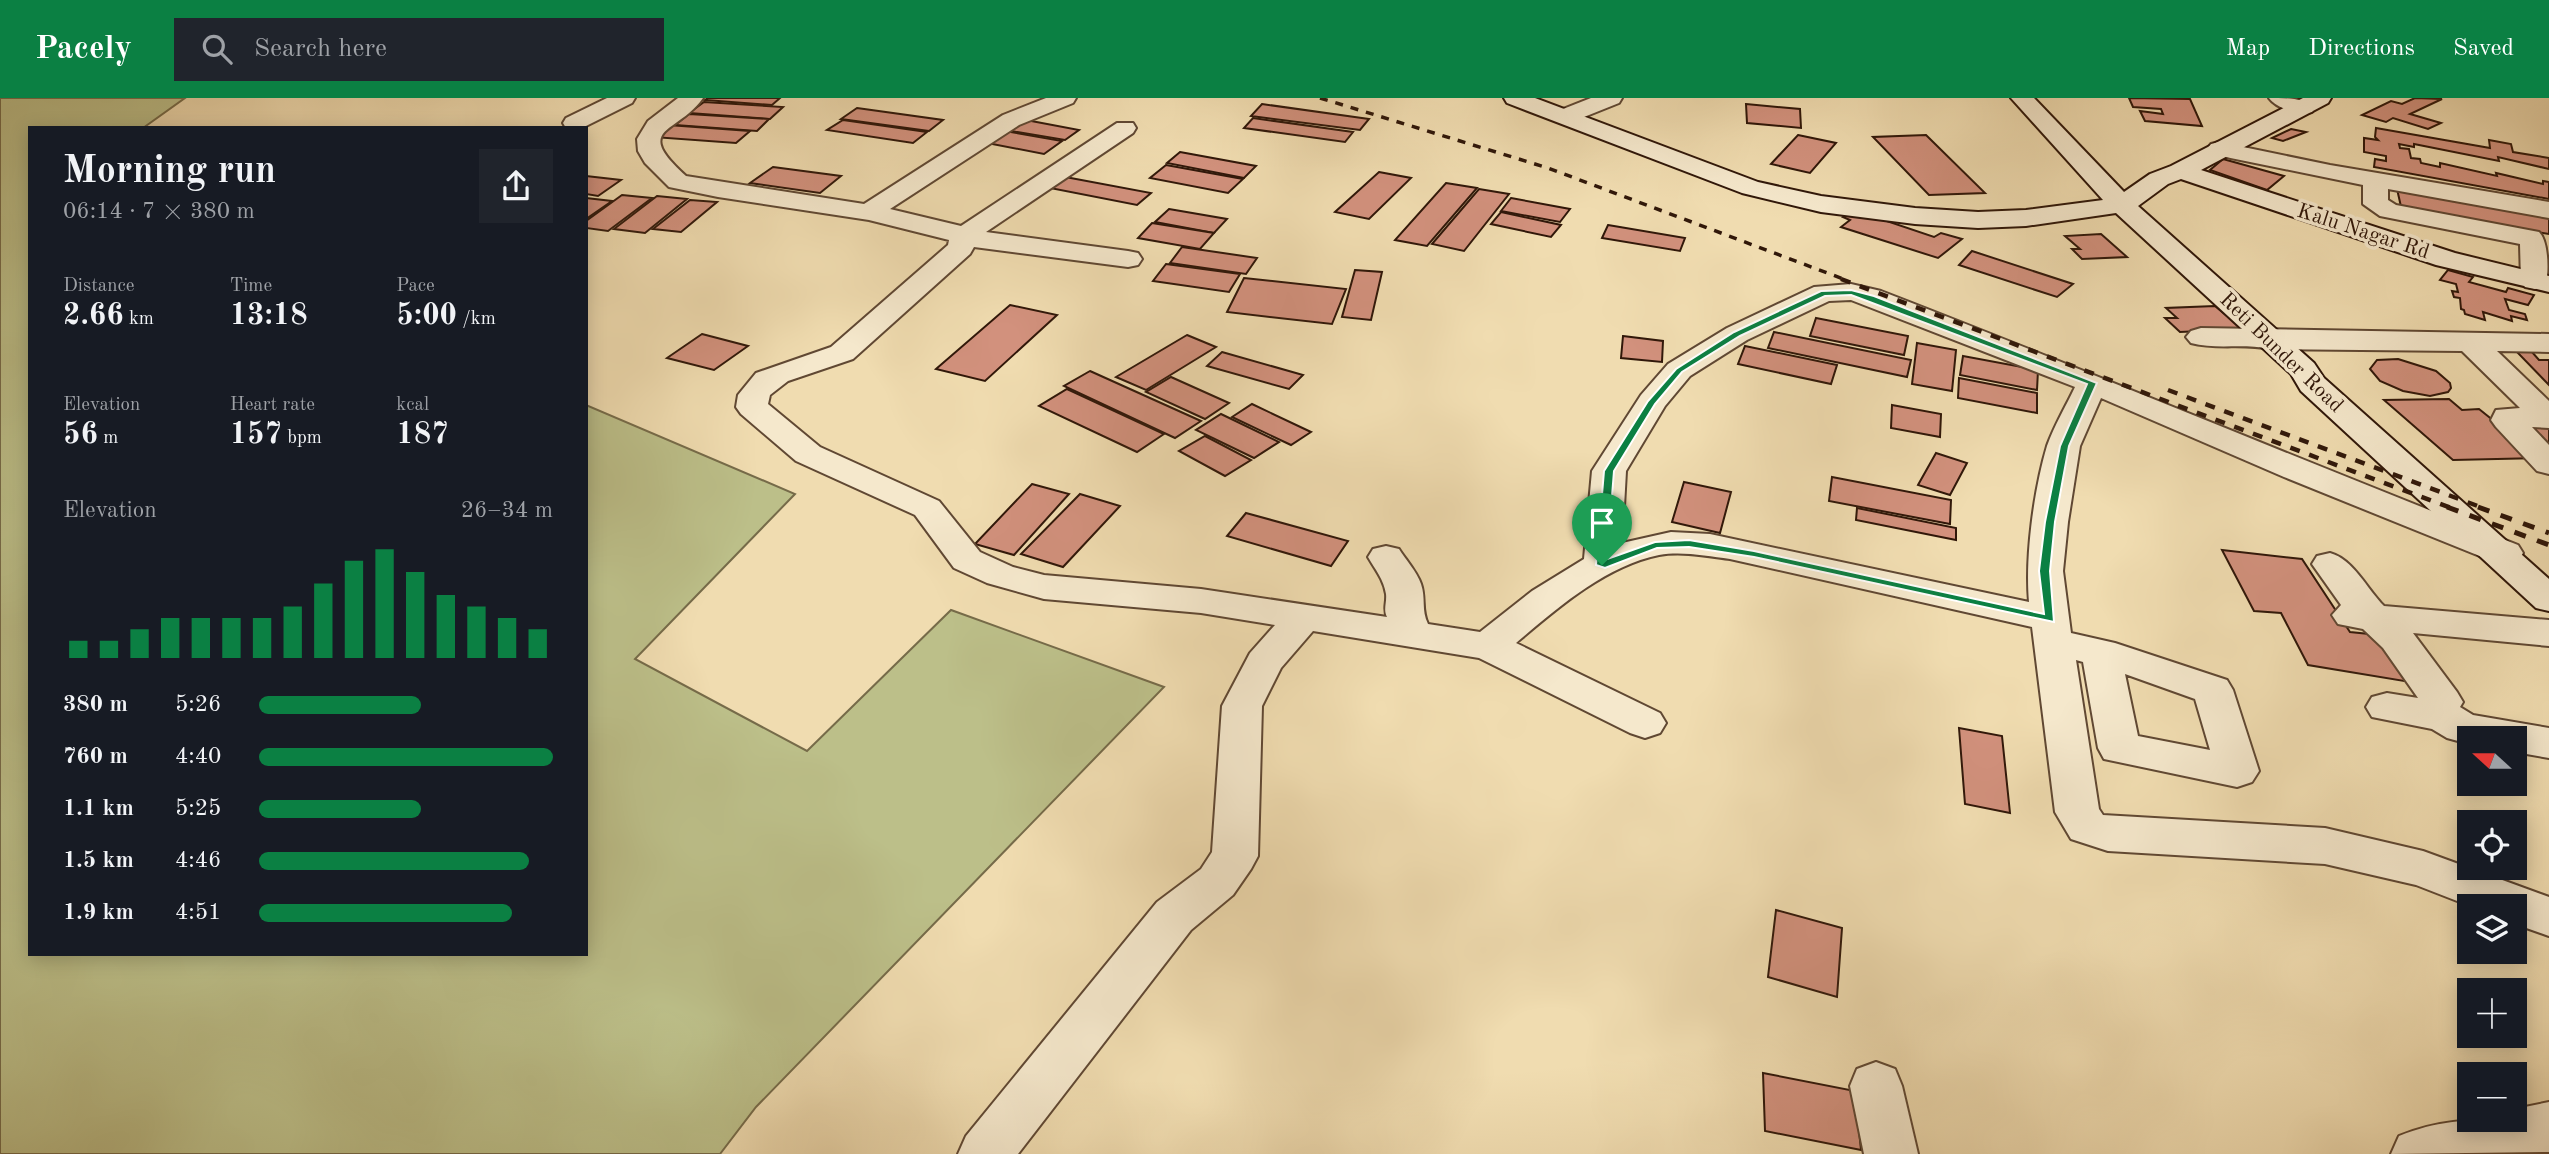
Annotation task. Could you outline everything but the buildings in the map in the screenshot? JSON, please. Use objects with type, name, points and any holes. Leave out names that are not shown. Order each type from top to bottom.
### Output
[{"type":"street","points":[[574,124],[624,98]]},
{"type":"street","points":[[692,98],[656,126],[649,139],[650,151],[657,163],[678,182],[869,212],[954,232],[962,237],[1128,259]]},
{"type":"street","points":[[869,212],[1011,120],[1065,98]]},
{"type":"street","points":[[1515,98],[1727,180],[1821,204],[1915,216],[1978,220],[2026,218],[2122,205],[2170,175],[2312,103]]},
{"type":"street","points":[[1566,116],[1611,98]]},
{"type":"street","name":"Reti Bunder Road","points":[[2021,98],[2122,205],[2303,369],[2312,384],[2506,553],[2549,599]]},
{"type":"street","points":[[2280,98],[2312,103]]},
{"type":"street","points":[[962,237],[1125,128]]},
{"type":"street","points":[[2219,149],[2375,180],[2549,210]]},
{"type":"street","name":"Kalu Nagar Rd","points":[[2088,169],[2170,175],[2446,259],[2542,272]]},
{"type":"street","points":[[2375,180],[2376,204],[2380,207],[2399,213],[2524,235],[2533,240],[2542,272]]},
{"type":"street","points":[[962,237],[961,247],[947,261],[842,353],[822,362],[776,374],[760,385],[752,396],[752,407],[808,454],[927,508],[967,560],[1000,575],[1044,587],[1201,601],[1488,646],[1645,723]]},
{"type":"street","points":[[1602,565],[1609,471],[1652,402],[1679,370],[1737,334],[1824,293],[1851,292],[1871,297],[2092,383],[2506,553],[2549,580]]},
{"type":"street","points":[[2201,337],[2472,344],[2549,343]]},
{"type":"street","points":[[2472,344],[2549,418],[2507,417],[2549,464]]},
{"type":"street","points":[[2092,383],[2064,446],[2050,522],[2045,571],[2077,812],[2087,827],[2108,834],[2325,846],[2423,869],[2549,917]]},
{"type":"street","points":[[1488,646],[1549,596],[1602,565],[1655,545],[1689,544],[1766,556],[2052,631],[2101,652]]},
{"type":"street","points":[[1386,557],[1402,582],[1405,597],[1403,612],[1414,634]]},
{"type":"street","points":[[2330,564],[2358,602],[2363,616],[2397,639],[2443,702]]},
{"type":"street","points":[[985,1154],[1174,916],[1217,881],[1235,856],[1242,706],[1264,662],[1305,616]]},
{"type":"street","points":[[2363,616],[2549,634]]},
{"type":"street","points":[[2387,707],[2443,716],[2462,728],[2549,743]]},
{"type":"street","points":[[1876,1086],[1891,1154]]},
{"type":"street","points":[[2418,1154],[2549,1127]]},
{"type":"green space","points":[[0,98],[185,98],[146,126],[28,126],[28,956],[588,956],[588,406],[795,494],[635,659],[807,751],[951,610],[1164,687],[756,1107],[720,1154],[0,1154]]},
{"type":"railway","points":[[1320,98],[1548,168],[1846,280]]},
{"type":"railway","points":[[1841,279],[2451,508]]},
{"type":"railway","points":[[2168,390],[2483,508]]},
{"type":"railway","points":[[2447,507],[2549,545]]},
{"type":"railway","points":[[2478,507],[2549,533]]},
{"type":"route","points":[[1851,292],[1871,297],[2092,383],[2064,446],[2050,522],[2045,571],[2050,619],[1754,554],[1689,544],[1655,545],[1602,565],[1609,471],[1652,402],[1679,370],[1737,334],[1824,293],[1851,292]]}]
